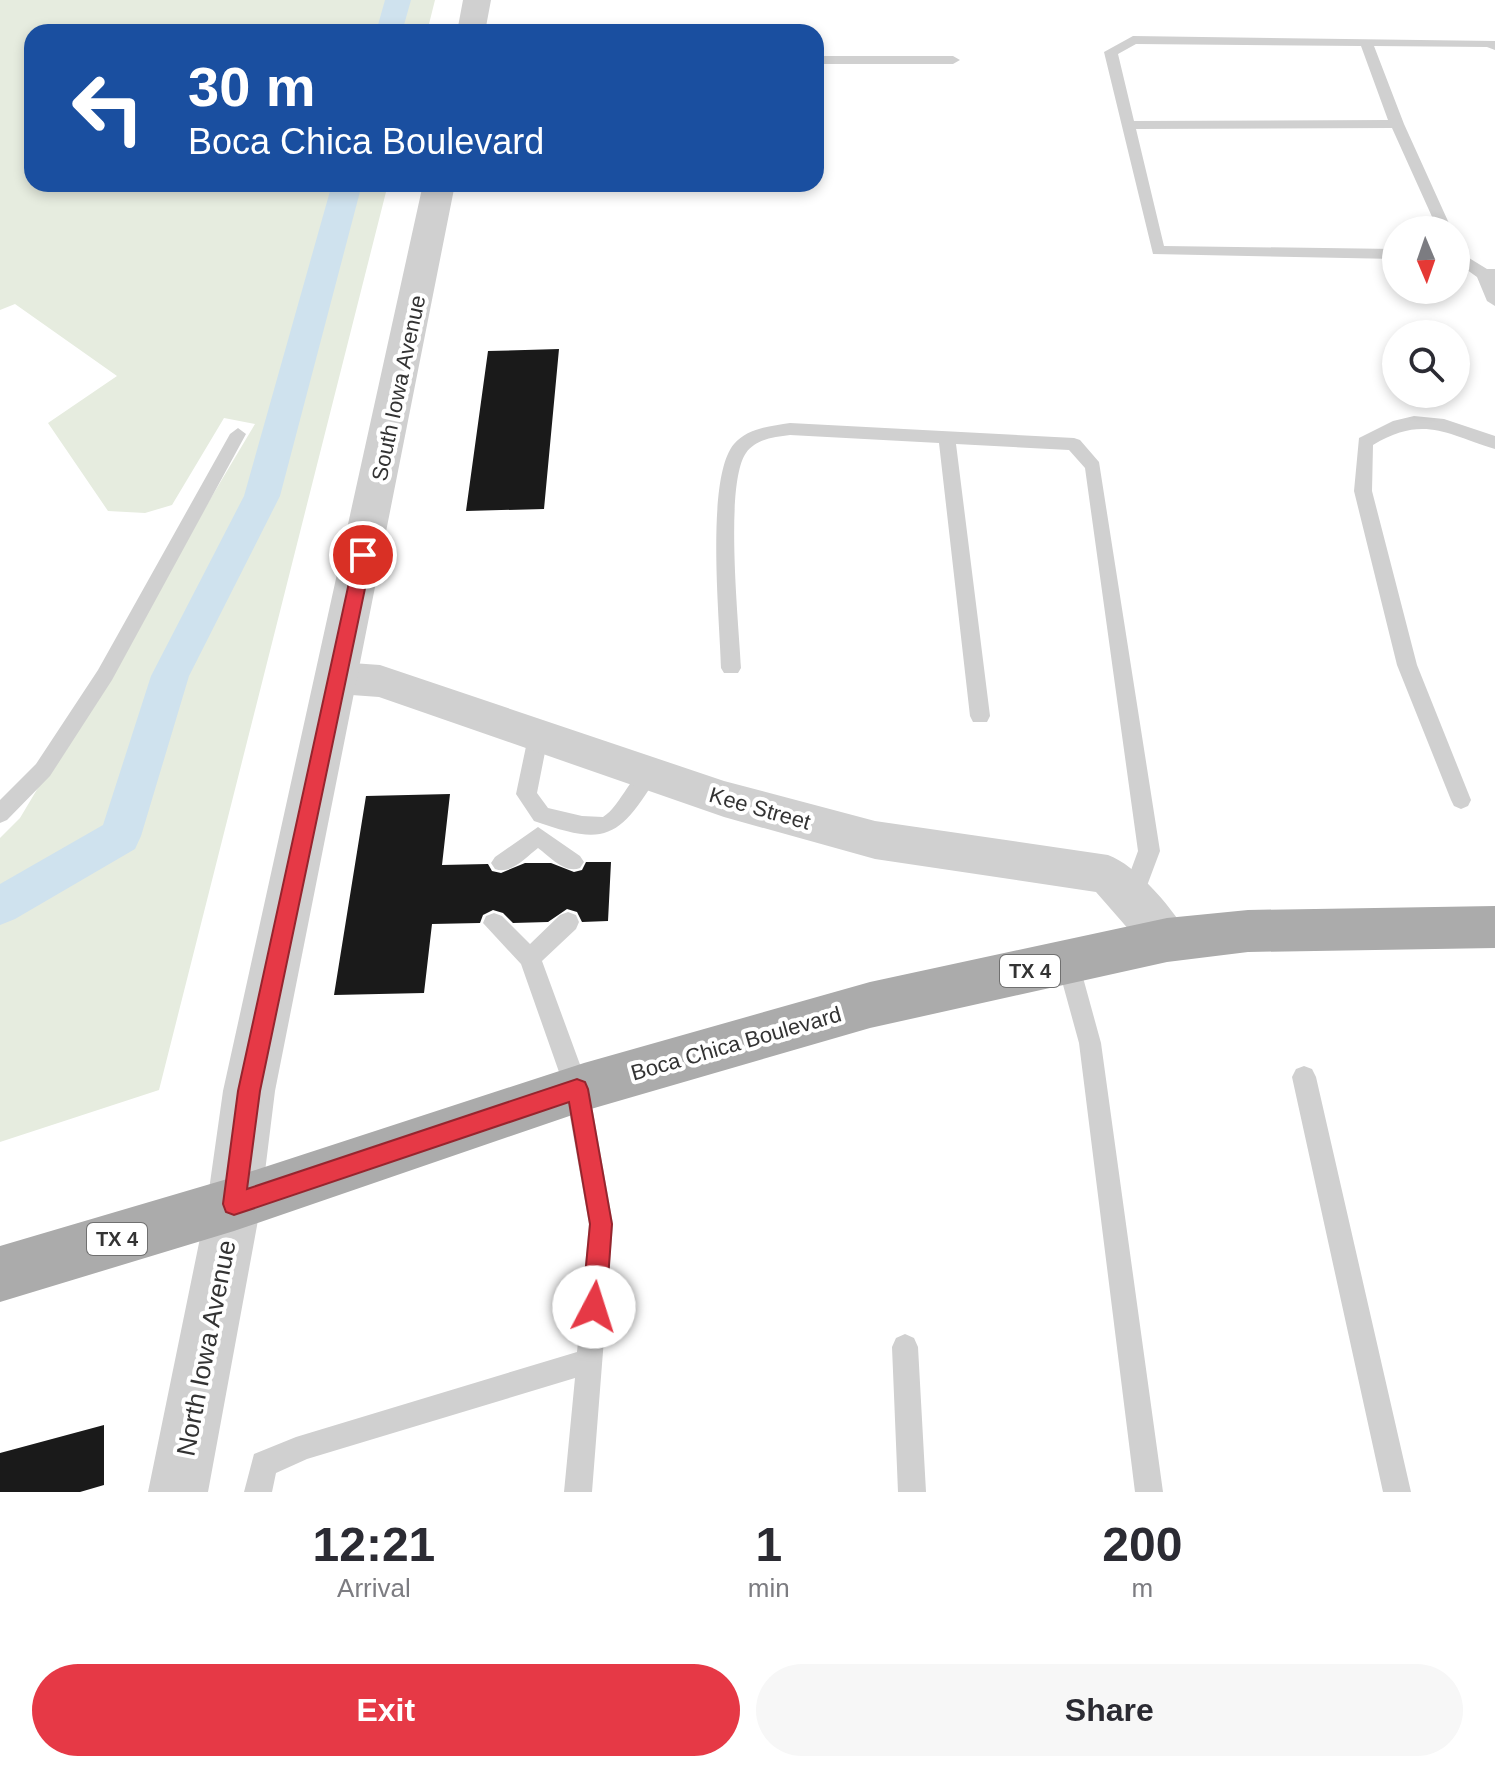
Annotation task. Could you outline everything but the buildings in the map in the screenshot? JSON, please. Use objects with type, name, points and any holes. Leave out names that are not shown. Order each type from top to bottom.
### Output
[{"type":"main road","name":"Boca Chica Boulevard","points":[[0,1274],[234,1204],[577,1089],[870,1005],[1167,940],[1248,931],[1495,927]]},
{"type":"street","points":[[472,24],[477,0]]},
{"type":"street","name":"South Iowa Avenue","points":[[234,1204],[249,1091],[338,678],[437,192]]},
{"type":"street","name":"Kee Street","points":[[338,678],[380,681],[443,700],[538,737],[724,799],[875,840],[1108,874],[1167,940]]},
{"type":"street","name":"North Iowa Avenue","points":[[178,1492],[234,1204]]},
{"type":"lane","points":[[1382,254],[1158,251],[1111,52],[1133,40],[1489,43],[1495,46]]},
{"type":"lane","points":[[1366,42],[1397,124],[1439,216]]},
{"type":"lane","points":[[824,60],[953,60]]},
{"type":"lane","points":[[1129,125],[1397,124]]},
{"type":"lane","points":[[1470,263],[1489,274],[1495,301]]},
{"type":"lane","points":[[1461,800],[1407,665],[1363,491],[1365,442],[1388,426],[1413,420],[1457,427],[1495,443]]},
{"type":"lane","points":[[731,668],[727,491],[736,454],[757,434],[790,429],[1074,444],[1093,466],[1149,851],[1131,900]]},
{"type":"lane","points":[[0,814],[43,770],[105,675],[238,434]]},
{"type":"lane","points":[[947,437],[980,716]]},
{"type":"lane","points":[[538,737],[526,794],[540,826],[573,862]]},
{"type":"lane","points":[[502,863],[540,826],[596,829],[618,821],[648,774]]},
{"type":"lane","points":[[530,958],[568,922]]},
{"type":"lane","points":[[494,923],[530,958],[577,1089],[601,1224],[578,1492]]},
{"type":"lane","points":[[1068,963],[1090,1043],[1149,1492]]},
{"type":"lane","points":[[1304,1077],[1397,1492]]},
{"type":"lane","points":[[905,1347],[912,1492]]},
{"type":"lane","points":[[258,1492],[264,1464],[305,1446],[589,1361]]},
{"type":"shaded area","points":[[0,0],[435,0],[429,24],[24,24],[24,192],[386,192],[159,1090],[0,1142],[0,838],[20,818],[255,424],[224,418],[172,505],[145,513],[108,511],[48,423],[117,376],[15,304],[0,310]]},
{"type":"waterway","points":[[391,24],[398,0]]},
{"type":"waterway","points":[[0,906],[120,836],[170,676],[262,496],[345,192]]},
{"type":"route","points":[[363,555],[249,1091],[234,1204],[577,1089],[601,1224],[594,1307]]}]
